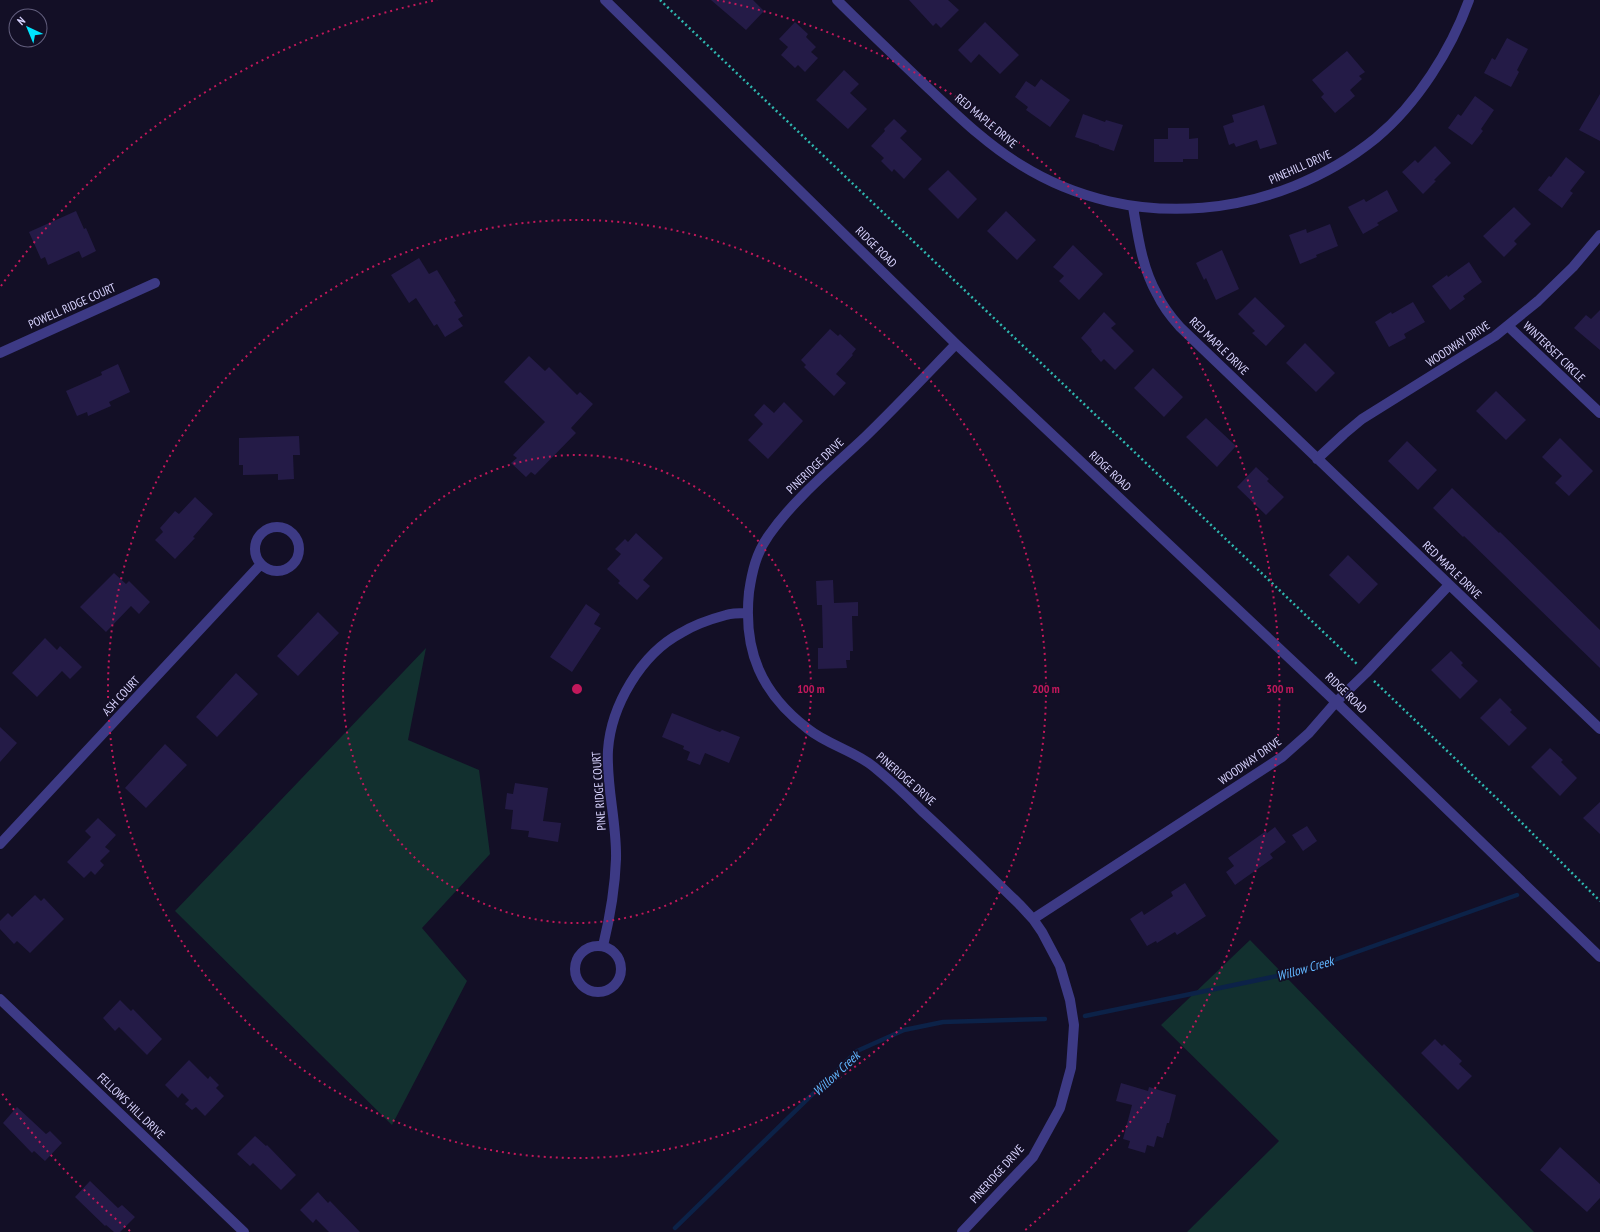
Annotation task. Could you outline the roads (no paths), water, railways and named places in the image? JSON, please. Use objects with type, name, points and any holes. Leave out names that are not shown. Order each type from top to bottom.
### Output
[{"type":"street","name":"RIDGE ROAD","points":[[605,0],[956,344],[1336,702],[1600,957]]},
{"type":"street","name":"RED MAPLE DRIVE","points":[[837,0],[968,126],[991,145],[1022,166],[1056,183],[1084,194],[1133,207],[1137,233],[1148,274],[1156,293],[1180,328],[1600,729]]},
{"type":"street","name":"PINEHILL DRIVE","points":[[1133,207],[1165,210],[1196,209],[1235,204],[1296,186],[1328,171],[1353,155],[1378,136],[1412,99],[1439,63],[1469,0]]},
{"type":"street","name":"WOODWAY DRIVE","points":[[1317,459],[1362,419],[1495,336],[1508,326],[1538,301],[1573,267],[1600,235]]},
{"type":"street","name":"POWELL RIDGE COURT","points":[[0,353],[155,283]]},
{"type":"street","name":"WINTERSET CIRCLE","points":[[1508,326],[1600,413]]},
{"type":"street","name":"PINERIDGE DRIVE","points":[[956,344],[873,429],[798,500],[768,536],[759,552],[752,571],[747,613],[749,640],[757,665],[763,678],[780,704],[810,731],[873,766],[943,830],[1033,919],[1042,932],[1060,966],[1070,1000],[1074,1024],[1071,1068],[1060,1108],[1033,1157],[962,1232]]},
{"type":"street","points":[[276,527],[284,528],[290,531],[295,537],[299,551],[294,564],[288,569],[280,572],[273,572],[260,565],[254,551],[258,537],[263,532],[276,527]]},
{"type":"street","name":"ASH COURT","points":[[0,844],[260,565]]},
{"type":"street","name":"WOODWAY DRIVE","points":[[1033,919],[1282,757],[1309,733],[1336,702],[1366,673],[1449,585]]},
{"type":"street","name":"PINE RIDGE COURT","points":[[603,946],[613,900],[616,858],[615,825],[608,771],[608,750],[612,724],[619,704],[629,685],[641,668],[658,650],[680,633],[727,614],[747,613]]},
{"type":"street","points":[[603,946],[616,954],[621,969],[619,976],[616,983],[610,988],[603,991],[588,990],[582,985],[575,972],[577,958],[588,948],[603,946]]},
{"type":"street","name":"FELLOWS HILL DRIVE","points":[[0,999],[244,1232]]},
{"type":"waterway","name":"Willow Creek","points":[[1085,1016],[1306,970],[1517,895]]},
{"type":"waterway","name":"Willow Creek","points":[[675,1228],[857,1051],[904,1030],[943,1022],[1045,1019]]}]
